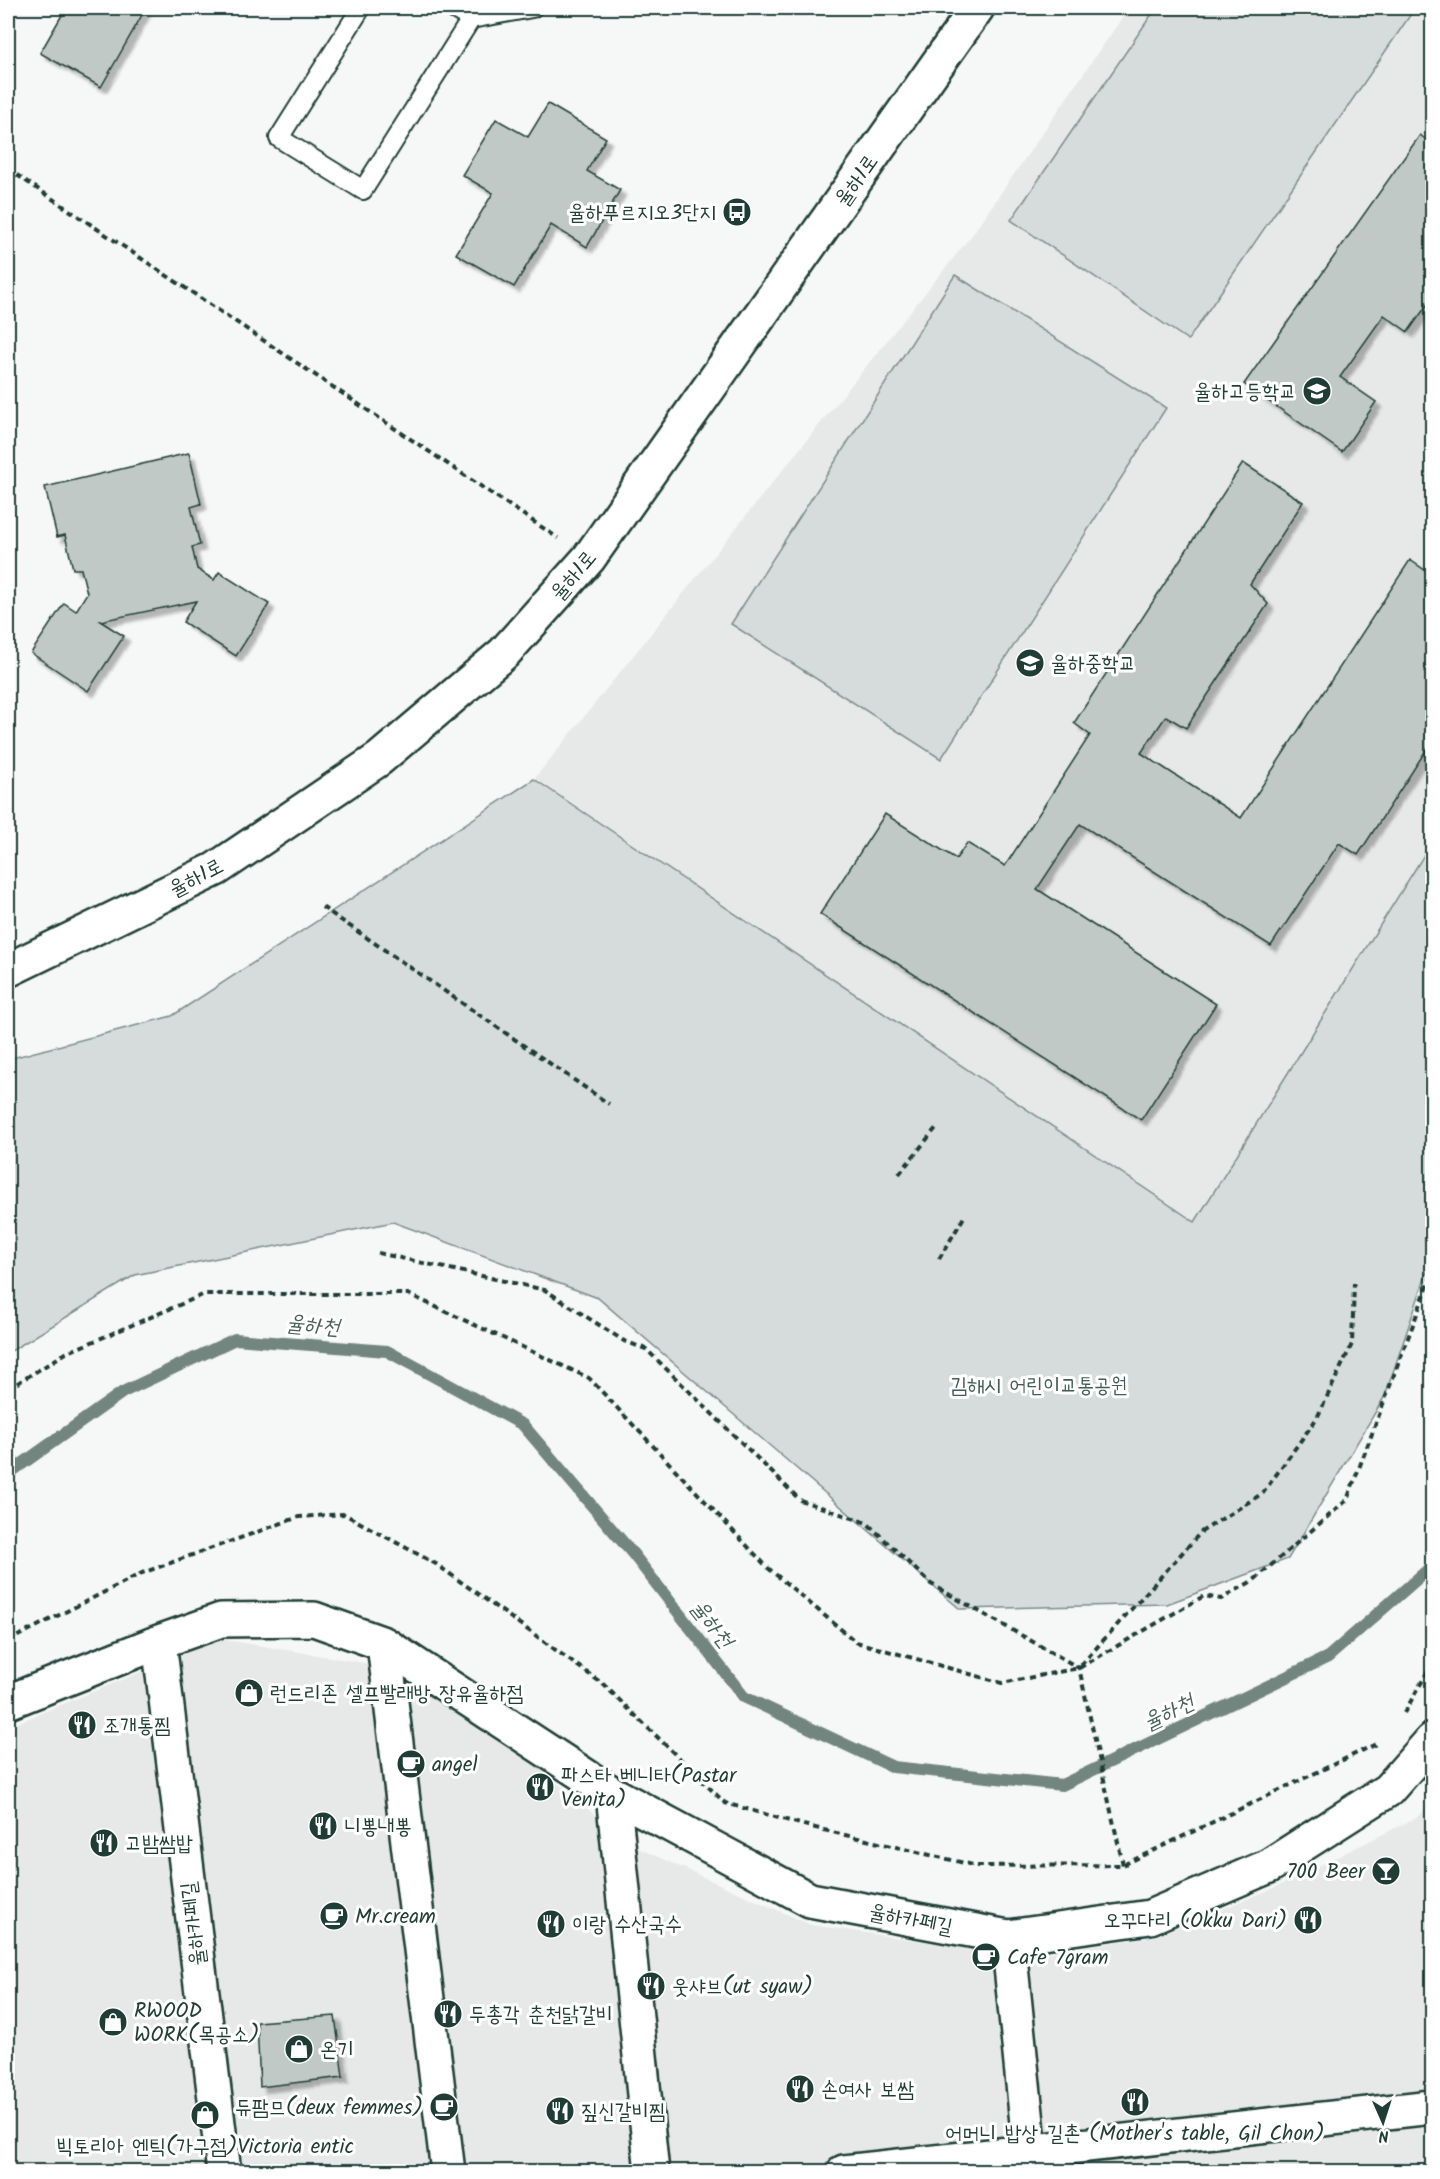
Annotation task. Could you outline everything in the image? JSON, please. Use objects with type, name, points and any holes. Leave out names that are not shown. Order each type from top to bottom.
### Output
[{"type":"street","name":"율하1로","points":[[8,970],[216,869],[379,759],[504,653],[589,558],[977,8]]},
{"type":"street","name":"율하카페길","points":[[8,1702],[159,1642],[222,1620],[314,1619],[384,1644],[613,1794],[810,1900],[1008,1937],[1150,1917],[1269,1866],[1388,1790],[1432,1740]]},
{"type":"street","name":"율하카페길","points":[[159,1642],[224,2172]]},
{"type":"street","points":[[384,1644],[448,2172]]},
{"type":"street","points":[[613,1794],[652,2172]]},
{"type":"street","points":[[1008,1937],[1030,2162]]},
{"type":"street","points":[[844,2172],[1030,2162],[1432,2107]]},
{"type":"lane","points":[[361,8],[279,138],[363,190],[471,19]]},
{"type":"lane","points":[[452,8],[471,19],[532,8]]},
{"type":"path","points":[[8,169],[589,558]]},
{"type":"path","points":[[322,907],[609,1104]]},
{"type":"path","points":[[899,1173],[936,1128]]},
{"type":"path","points":[[939,1259],[964,1217]]},
{"type":"path","points":[[378,1253],[545,1290],[624,1341],[646,1349],[800,1500],[867,1523],[932,1584],[1079,1668],[1123,1865]]},
{"type":"path","points":[[8,1389],[66,1353],[206,1294],[408,1294],[589,1378],[768,1568],[856,1642],[1002,1683],[1079,1668],[1204,1596],[1221,1599],[1254,1580],[1347,1500],[1432,1274]]},
{"type":"path","points":[[1079,1668],[1201,1532],[1263,1493],[1317,1418],[1352,1344],[1354,1283]]},
{"type":"path","points":[[8,1641],[142,1573],[299,1517],[344,1514],[436,1564],[603,1684],[725,1803],[811,1827],[977,1866],[1123,1865],[1378,1744]]},
{"type":"path","points":[[1399,1720],[1432,1664]]},
{"type":"shaded area","name":"율하중학교","points":[[1129,8],[1432,8],[1432,842],[1195,1223],[534,779],[972,235]]},
{"type":"shaded area","points":[[220,1639],[425,1673],[631,1845],[811,1925],[1024,1956],[1156,1936],[1274,1888],[1416,1818],[1432,1802],[1432,2171],[8,2172],[8,1727]]},
{"type":"green space","points":[[1156,8],[1402,8],[1411,14],[1188,340],[1011,220]]},
{"type":"green space","points":[[955,275],[1166,408],[941,759],[731,624]]},
{"type":"green space","name":"김해시 어린이교통공원","points":[[534,779],[1195,1222],[1432,842],[1432,1257],[1385,1396],[1288,1559],[1167,1604],[960,1609],[598,1298],[393,1222],[135,1275],[8,1353],[8,1059],[172,1016]]},
{"type":"building","points":[[66,8],[146,8],[101,87],[40,53]]},
{"type":"building","points":[[548,104],[606,138],[587,171],[620,190],[587,247],[551,225],[514,287],[456,254],[493,193],[462,175],[496,119],[528,137]]},
{"type":"building","points":[[1420,135],[1432,144],[1432,298],[1408,332],[1384,315],[1340,377],[1376,402],[1342,452],[1244,384]]},
{"type":"building","points":[[189,453],[201,504],[191,507],[200,545],[192,547],[197,569],[214,580],[219,572],[269,604],[236,656],[183,622],[196,601],[100,621],[124,636],[88,691],[31,653],[64,603],[76,611],[87,593],[81,569],[73,569],[65,535],[57,537],[45,487]]},
{"type":"building","points":[[1243,463],[1303,502],[1250,584],[1268,604],[1186,728],[1166,716],[1141,753],[1241,818],[1410,560],[1432,575],[1432,741],[1358,855],[1339,843],[1271,946],[1080,824],[1037,889],[1216,1004],[1141,1120],[820,914],[885,814],[956,859],[967,843],[1005,866],[1090,735],[1074,723]]},
{"type":"building","name":"온기","points":[[335,2016],[343,2077],[260,2087],[257,2022]]},
{"type":"building","points":[[1363,2168],[1363,2172],[1330,2172]]},
{"type":"waterway","name":"율하천","points":[[8,1474],[123,1392],[235,1339],[387,1351],[523,1425],[633,1554],[744,1697],[893,1767],[1062,1785],[1328,1657],[1432,1566]]},
{"type":"place","name":"율하푸르지오3단지","points":[[737,212]]},
{"type":"place","name":"율하고등학교","points":[[1317,391]]},
{"type":"place","name":"율하중학교","points":[[1030,663]]},
{"type":"place","name":"런드리존 셀프빨래방 장유율하점","points":[[249,1693]]},
{"type":"place","name":"조개통찜","points":[[82,1725]]},
{"type":"place","name":"angel","points":[[411,1764]]},
{"type":"place","name":"파스타 베니타(Pastar Venita)","points":[[540,1787]]},
{"type":"place","name":"니뽕내뽕","points":[[323,1826]]},
{"type":"place","name":"고밤쌈밥","points":[[104,1843]]},
{"type":"place","name":"700 Beer","points":[[1386,1871]]},
{"type":"place","name":"Mr.cream","points":[[334,1916]]},
{"type":"place","name":"오꾸다리 (Okku Dari)","points":[[1308,1920]]},
{"type":"place","name":"이랑 수산국수","points":[[551,1924]]},
{"type":"place","name":"Cafe 7gram","points":[[986,1957]]},
{"type":"place","name":"웃샤브(ut syaw)","points":[[651,1986]]},
{"type":"place","name":"두총각 춘천닭갈비","points":[[448,2014]]},
{"type":"place","name":"RWOOD WORK(목공소)","points":[[113,2022]]},
{"type":"place","name":"온기","points":[[299,2049]]},
{"type":"place","name":"손여사 보쌈","points":[[800,2089]]},
{"type":"place","name":"어머니 밥상 길촌 (Mother's table, Gil Chon)","points":[[1135,2102]]},
{"type":"place","name":"듀팜므(deux femmes)","points":[[444,2107]]},
{"type":"place","name":"짚신갈비찜","points":[[560,2111]]},
{"type":"place","name":"빅토리아 엔틱(가구점)Victoria entic","points":[[205,2115]]}]
